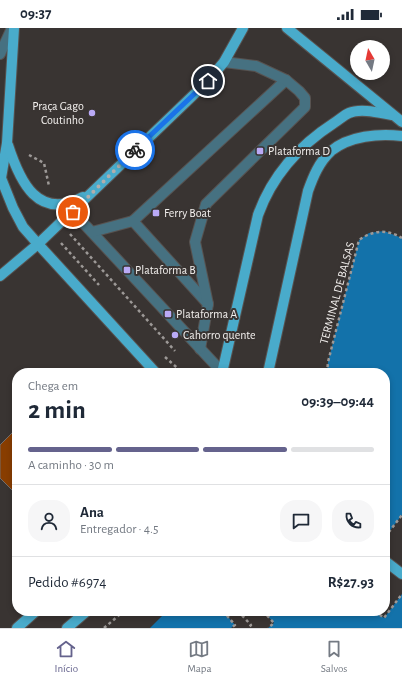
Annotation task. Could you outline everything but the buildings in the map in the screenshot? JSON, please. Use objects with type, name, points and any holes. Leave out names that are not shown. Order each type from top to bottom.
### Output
[{"type":"main road","points":[[13,28],[7,143],[1,179],[13,208],[24,227],[151,368]]},
{"type":"main road","points":[[0,276],[73,212],[98,186],[208,81],[224,62],[243,28]]},
{"type":"main road","points":[[287,28],[402,122]]},
{"type":"main road","points":[[223,368],[258,215],[263,202],[276,180],[307,143],[350,112],[370,111],[392,115]]},
{"type":"main road","points":[[269,368],[308,191],[321,164],[331,151],[359,138],[372,136],[402,136]]},
{"type":"main road","points":[[7,143],[15,168],[26,187],[38,200],[65,206],[83,198],[98,186]]},
{"type":"main road","points":[[390,565],[402,574]]},
{"type":"main road","points":[[17,628],[30,616]]},
{"type":"main road","points":[[67,628],[80,616]]},
{"type":"street","points":[[0,54],[13,28]]},
{"type":"street","points":[[200,348],[208,304],[195,242],[206,204],[305,107],[305,98],[286,80],[256,66],[224,62]]},
{"type":"street","points":[[92,232],[133,221],[286,80]]},
{"type":"street","points":[[73,212],[218,368]]},
{"type":"street","points":[[133,221],[208,304]]},
{"type":"path","points":[[59,223],[175,351]]},
{"type":"path","name":"TERMINAL DE BALSAS","points":[[327,368],[359,240],[368,233],[384,231],[402,238]]},
{"type":"path","points":[[390,531],[402,515]]},
{"type":"path","points":[[390,610],[402,594]]},
{"type":"path","points":[[104,628],[118,616]]},
{"type":"path","points":[[227,616],[235,625],[231,628]]},
{"type":"path","points":[[243,616],[251,625],[248,628]]},
{"type":"path","points":[[268,616],[274,623],[268,628]]},
{"type":"water","points":[[384,231],[402,238],[402,515],[390,531],[390,368],[327,368],[359,240],[369,233]]},
{"type":"water","points":[[402,594],[402,628],[268,628],[274,623],[268,616],[381,616],[384,618],[386,616],[390,616],[390,610]]},
{"type":"water","points":[[162,616],[227,616],[235,625],[231,628],[150,628]]},
{"type":"way so far","points":[[73,212],[135,150]]},
{"type":"place","name":"Praça Gago Coutinho","points":[[92,113]]},
{"type":"place","name":"Plataforma D","points":[[260,151]]},
{"type":"place","name":"Ferry Boat","points":[[156,213]]},
{"type":"place","name":"Plataforma B","points":[[127,270]]},
{"type":"place","name":"Plataforma A","points":[[168,314]]},
{"type":"place","name":"Cahorro quente","points":[[175,335]]},
{"type":"route","points":[[135,150],[208,81]]}]
